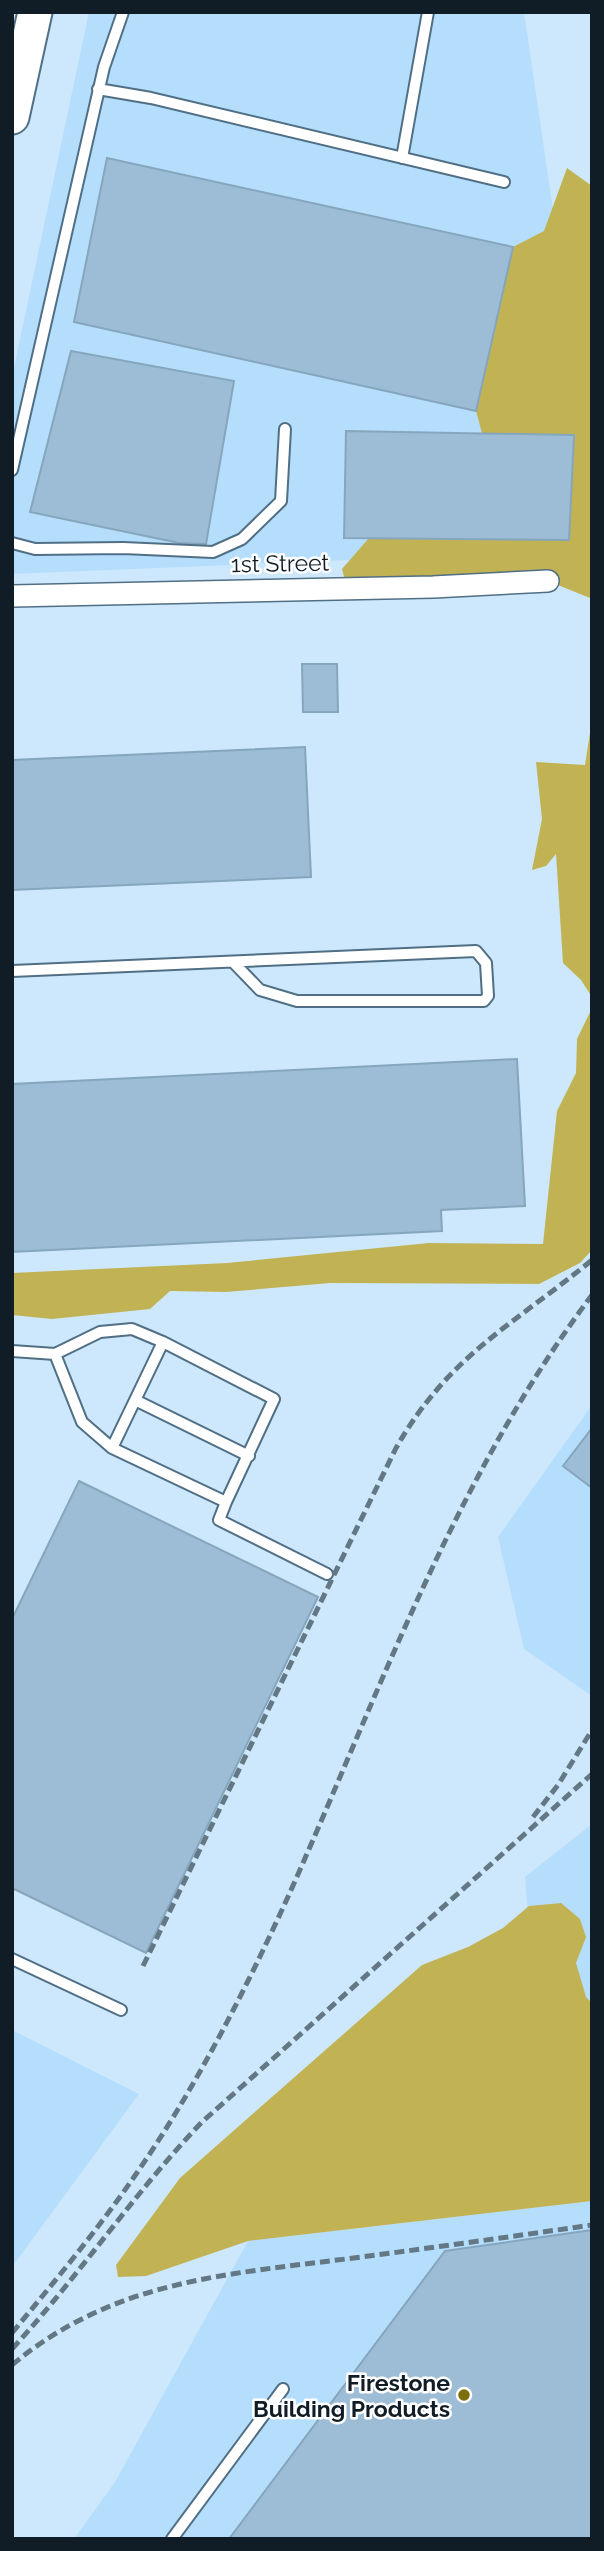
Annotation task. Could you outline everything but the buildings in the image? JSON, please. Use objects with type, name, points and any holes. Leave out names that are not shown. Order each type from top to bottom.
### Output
[{"type":"main road","points":[[12,117],[35,12]]},
{"type":"street","name":"1st Street","points":[[12,596],[433,587],[548,581]]},
{"type":"lane","points":[[12,470],[98,89],[122,12]]},
{"type":"lane","points":[[402,158],[428,12]]},
{"type":"lane","points":[[98,89],[151,98],[504,182]]},
{"type":"lane","points":[[12,543],[35,549],[123,548],[213,552],[242,539],[281,500],[285,429]]},
{"type":"lane","points":[[12,971],[476,951],[486,963],[488,996],[484,1001],[298,1001],[260,990],[234,963]]},
{"type":"lane","points":[[12,1351],[55,1354],[100,1332],[132,1329],[274,1399],[219,1520],[327,1574]]},
{"type":"lane","points":[[112,1448],[163,1342]]},
{"type":"lane","points":[[55,1354],[82,1422],[112,1448],[226,1502]]},
{"type":"lane","points":[[135,1400],[249,1456]]},
{"type":"lane","points":[[12,1958],[121,2010]]},
{"type":"lane","points":[[172,2539],[283,2389]]},
{"type":"shaded area","points":[[89,12],[524,12],[592,476],[592,550],[12,574],[12,377]]},
{"type":"shaded area","points":[[567,168],[592,186],[590,598],[548,581],[347,588],[342,569],[369,538],[569,540],[574,435],[482,433],[476,411],[513,247],[544,231]]},
{"type":"shaded area","points":[[592,720],[592,997],[581,980],[563,963],[556,854],[546,866],[532,870],[542,819],[536,762],[585,765]]},
{"type":"shaded area","points":[[592,1008],[592,1250],[580,1263],[539,1284],[330,1283],[226,1292],[170,1291],[150,1309],[52,1319],[12,1315],[12,1273],[227,1263],[429,1243],[543,1244],[557,1111],[576,1073],[577,1039]]},
{"type":"shaded area","points":[[592,1405],[592,1696],[524,1649],[498,1537]]},
{"type":"shaded area","points":[[592,1824],[592,2014],[533,1980],[525,1877]]},
{"type":"shaded area","points":[[561,1903],[580,1919],[586,1937],[576,1963],[586,1997],[592,2003],[592,2201],[248,2241],[146,2276],[118,2277],[116,2265],[180,2178],[422,1965],[468,1947],[503,1928],[529,1906]]},
{"type":"shaded area","points":[[12,2030],[139,2094],[12,2267]]},
{"type":"shaded area","points":[[592,2201],[592,2539],[74,2539],[115,2482],[248,2241]]},
{"type":"railway","points":[[143,1966],[396,1448],[416,1416],[460,1365],[592,1260]]},
{"type":"railway","points":[[12,2333],[120,2197],[197,2077],[253,1971],[287,1899],[388,1666],[460,1512],[499,1437],[543,1365],[592,1295]]},
{"type":"railway","points":[[533,1817],[558,1785],[592,1730]]},
{"type":"railway","points":[[12,2349],[153,2177],[202,2122],[592,1774]]},
{"type":"railway","points":[[12,2365],[52,2336],[92,2314],[134,2297],[178,2285],[267,2269],[592,2225]]},
{"type":"place","name":"Firestone Building Products","points":[[464,2395]]}]
